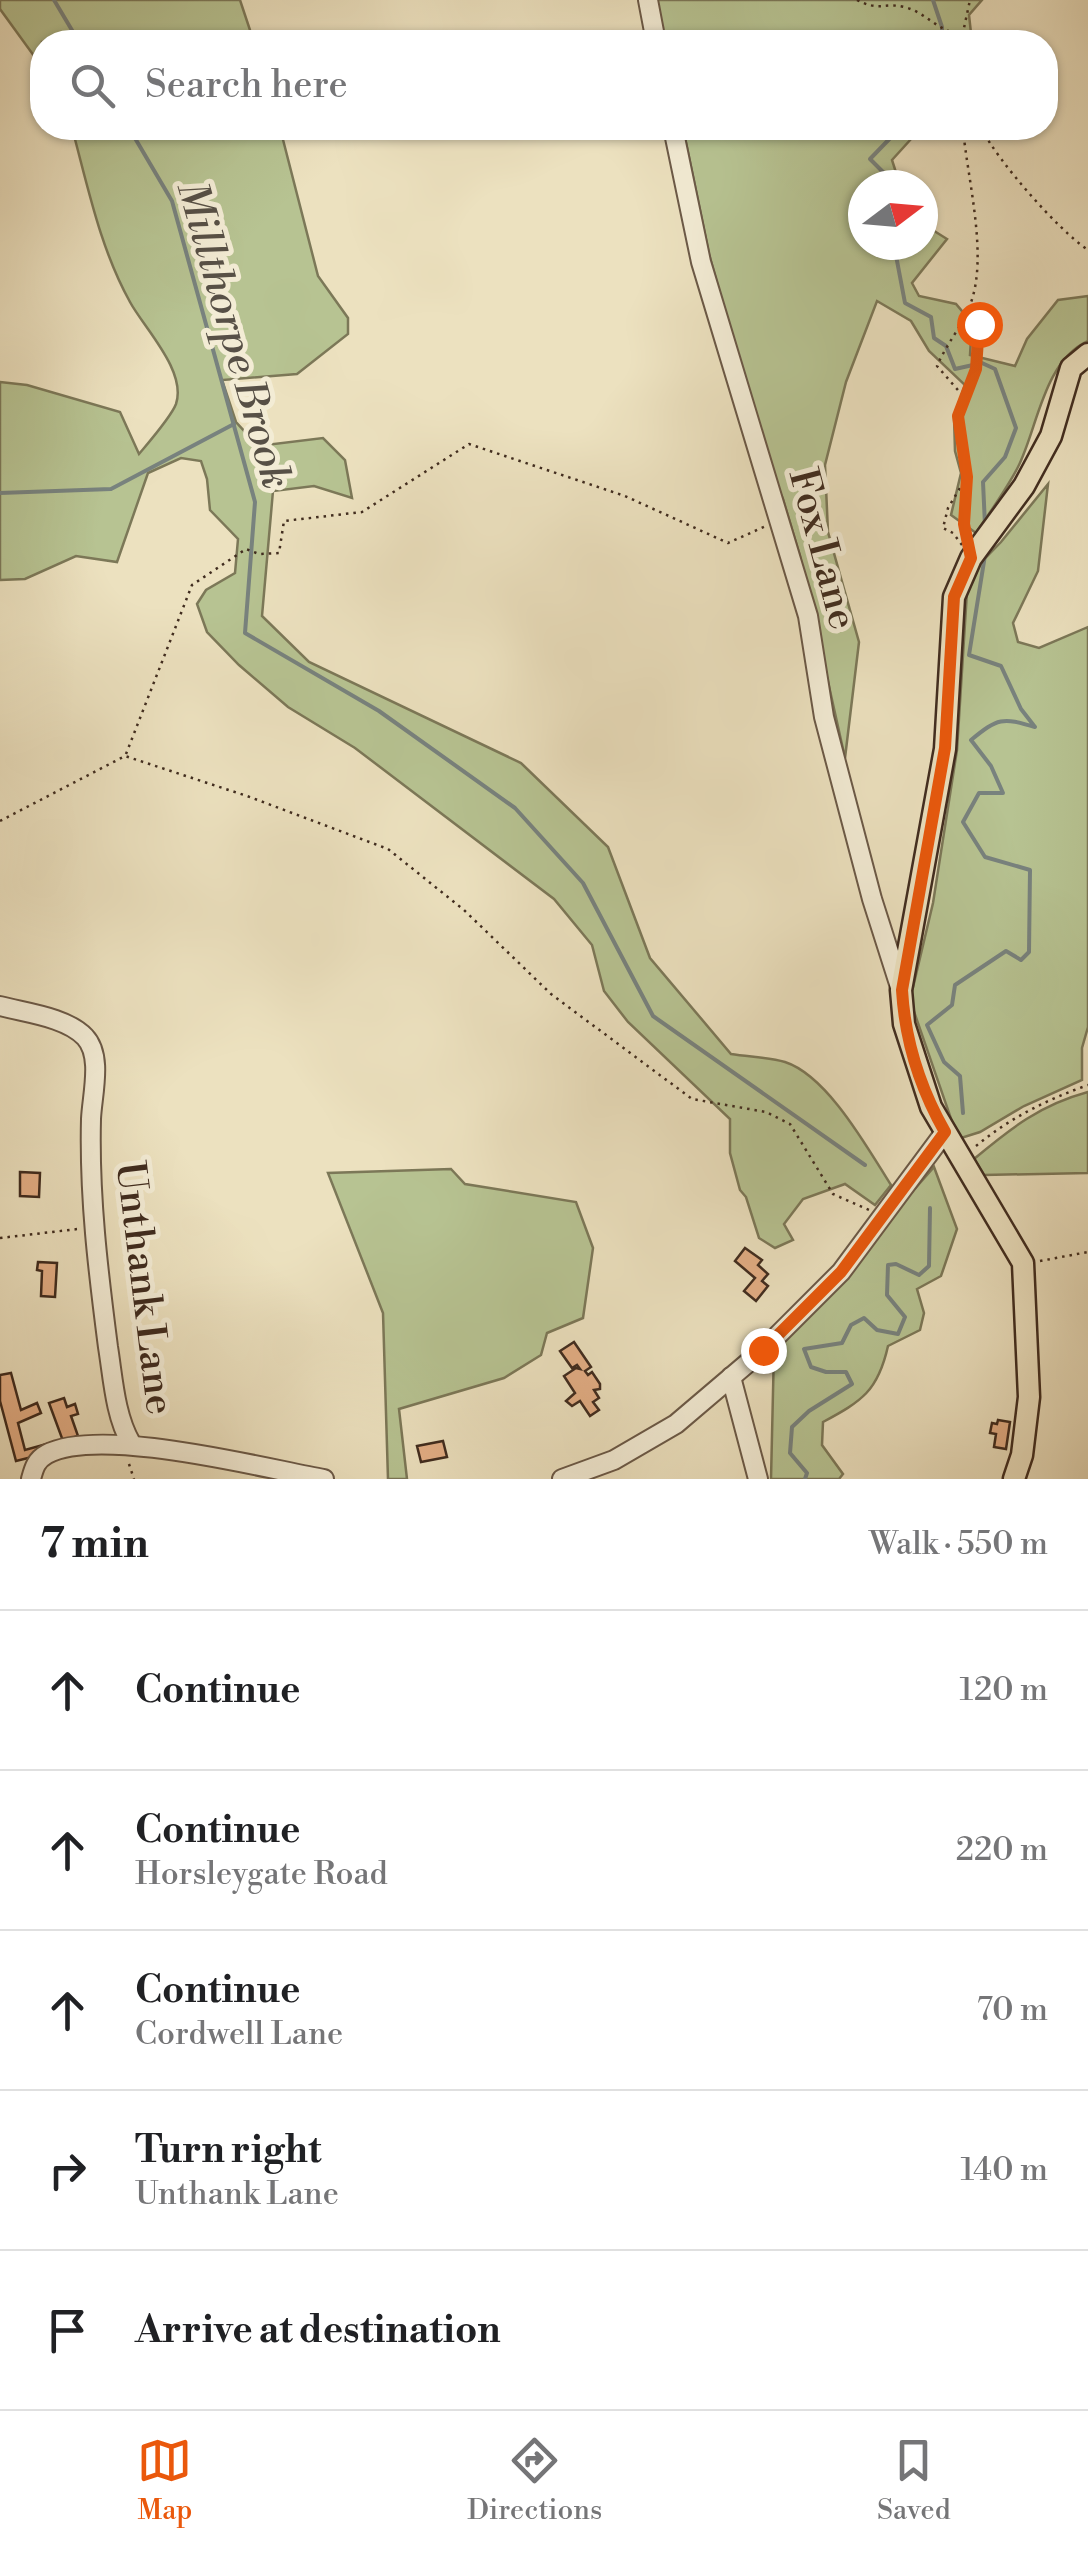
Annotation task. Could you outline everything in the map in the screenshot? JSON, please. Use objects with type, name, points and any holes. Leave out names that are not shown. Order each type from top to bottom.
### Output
[{"type":"main road","points":[[1014,1479],[1022,1454],[1029,1397],[1024,1270],[1020,1255],[930,1107],[904,1024],[902,990],[945,748],[954,597],[971,558],[1024,486],[1051,436],[1071,368],[1088,354]]},
{"type":"street","points":[[648,0],[654,30]]},
{"type":"street","name":"Fox Lane","points":[[676,140],[701,262],[808,616],[824,716],[902,990]]},
{"type":"street","points":[[886,942],[910,940]]},
{"type":"street","name":"Unthank Lane","points":[[0,1006],[70,1026],[88,1039],[95,1062],[90,1152],[92,1227],[114,1388],[131,1443],[324,1479]]},
{"type":"street","points":[[562,1479],[614,1460],[676,1424],[763,1350],[841,1272],[945,1132]]},
{"type":"street","points":[[732,1377],[758,1479]]},
{"type":"street","points":[[31,1479],[35,1464],[63,1448],[131,1443]]},
{"type":"path","points":[[858,0],[873,8],[900,3],[942,30]]},
{"type":"path","points":[[963,30],[970,0]]},
{"type":"path","points":[[964,140],[976,241],[971,304],[936,366],[964,397]]},
{"type":"path","points":[[989,140],[1007,167],[1071,238],[1088,250]]},
{"type":"path","points":[[971,304],[979,324],[978,355],[958,416],[967,477],[964,524],[971,558]]},
{"type":"path","points":[[0,822],[125,756],[192,585],[246,549],[259,554],[278,553],[284,521],[362,512],[469,444],[625,496],[728,542],[766,527],[772,516]]},
{"type":"path","points":[[967,477],[948,508],[943,528],[953,533],[971,558]]},
{"type":"path","points":[[125,756],[388,849],[464,910],[551,994],[675,1087],[692,1099],[766,1112],[790,1124],[833,1194],[883,1216]]},
{"type":"path","points":[[961,1158],[1004,1122],[1088,1085]]},
{"type":"path","points":[[0,1238],[92,1227]]},
{"type":"path","points":[[1031,1262],[1088,1252]]},
{"type":"green space","points":[[0,0],[240,0],[250,30],[30,30],[30,50],[0,9]]},
{"type":"green space","points":[[656,0],[982,0],[969,15],[971,30],[662,30]]},
{"type":"green space","points":[[75,140],[283,140],[318,276],[348,318],[348,334],[297,374],[222,380],[236,422],[258,446],[323,438],[345,460],[352,498],[314,486],[273,491],[262,616],[309,662],[521,763],[608,847],[650,958],[731,1054],[785,1062],[801,1070],[831,1098],[891,1185],[875,1205],[845,1184],[803,1199],[784,1224],[793,1240],[775,1248],[759,1238],[730,1153],[730,1119],[628,1022],[604,991],[592,945],[554,899],[355,748],[288,707],[207,632],[197,604],[206,590],[235,573],[238,539],[210,510],[201,461],[181,458],[148,473],[117,562],[76,556],[25,579],[0,580],[0,382],[27,385],[120,412],[139,454],[176,404],[178,391],[170,364],[130,302],[96,217]]},
{"type":"green space","points":[[685,140],[910,140],[892,160],[895,170],[848,170],[848,260],[930,260],[912,283],[919,296],[956,304],[972,323],[970,355],[1015,366],[1027,339],[1058,300],[1088,296],[1088,341],[1073,351],[1051,380],[1018,467],[976,533],[951,515],[961,473],[955,451],[954,417],[965,385],[929,351],[911,321],[877,301],[846,382],[825,465],[828,532],[859,642],[845,758],[800,556],[783,499],[767,464],[709,254]]},
{"type":"green space","points":[[938,233],[947,239],[938,250]]},
{"type":"green space","points":[[1048,484],[1038,571],[1013,623],[1018,642],[1039,648],[1088,627],[1088,1027],[1082,1048],[1082,1080],[1024,1106],[980,1132],[958,1139],[910,1000],[933,903],[957,750],[968,576]]},
{"type":"green space","points":[[1088,1092],[1088,1173],[984,1175],[974,1159],[1001,1137],[1041,1111]]},
{"type":"green space","points":[[934,1167],[957,1229],[941,1276],[917,1289],[924,1313],[920,1330],[888,1346],[879,1374],[866,1393],[823,1422],[822,1445],[843,1474],[839,1479],[771,1479],[774,1349]]},
{"type":"green space","points":[[451,1169],[465,1184],[576,1202],[593,1248],[583,1318],[547,1333],[541,1355],[504,1378],[399,1409],[407,1479],[388,1479],[383,1313],[328,1173]]},
{"type":"building","points":[[20,1172],[40,1173],[39,1197],[20,1196]]},
{"type":"building","points":[[745,1248],[762,1260],[758,1265],[768,1274],[762,1281],[768,1286],[756,1301],[744,1291],[755,1278],[735,1261]]},
{"type":"building","points":[[38,1262],[57,1263],[55,1297],[41,1296],[42,1271],[37,1270]]},
{"type":"building","points":[[574,1342],[591,1367],[585,1371],[588,1375],[592,1372],[600,1384],[600,1389],[594,1390],[599,1398],[593,1402],[599,1410],[590,1416],[580,1401],[572,1406],[566,1401],[575,1393],[564,1376],[580,1369],[577,1365],[572,1368],[560,1351]]},
{"type":"building","points":[[11,1373],[21,1410],[37,1403],[41,1413],[18,1423],[25,1450],[50,1443],[52,1452],[16,1461],[0,1401],[0,1375]]},
{"type":"building","points":[[64,1398],[67,1407],[75,1404],[78,1414],[71,1416],[78,1436],[63,1441],[49,1403]]},
{"type":"building","points":[[998,1420],[1010,1422],[1006,1449],[994,1447],[996,1434],[990,1433],[992,1423],[997,1424]]},
{"type":"building","points":[[443,1441],[447,1457],[421,1462],[417,1446]]},
{"type":"waterway","name":"Millthorpe Brook","points":[[54,0],[72,30]]},
{"type":"waterway","points":[[933,0],[942,30]]},
{"type":"waterway","name":"Millthorpe Brook","points":[[136,140],[172,201],[255,502],[245,633],[379,711],[515,808],[583,883],[653,1016],[865,1165]]},
{"type":"waterway","points":[[881,170],[870,159],[888,140]]},
{"type":"waterway","points":[[897,260],[905,303],[931,317],[934,338],[946,346],[955,369],[982,363],[995,369],[1016,428],[1005,457],[983,482],[985,525]]},
{"type":"waterway","points":[[0,493],[111,489],[234,424]]},
{"type":"waterway","points":[[963,1113],[960,1076],[944,1062],[927,1025],[952,1005],[955,985],[1006,951],[1021,960],[1029,952],[1030,870],[985,857],[963,822],[979,793],[1003,793],[991,766],[971,740],[1001,722],[1035,727],[1021,709],[1001,666],[969,655],[986,549]]},
{"type":"waterway","name":"Millthorpe Brook","points":[[805,1479],[807,1473],[790,1453],[792,1427],[809,1411],[852,1384],[846,1372],[811,1367],[804,1349],[842,1343],[851,1325],[864,1318],[877,1330],[898,1334],[905,1317],[887,1295],[888,1265],[896,1264],[919,1275],[929,1266],[930,1208]]},
{"type":"route","points":[[763,1350],[841,1272],[945,1132],[930,1107],[916,1068],[904,1024],[902,990],[945,748],[954,597],[971,558],[964,524],[967,477],[958,416],[976,369],[979,324]]}]
